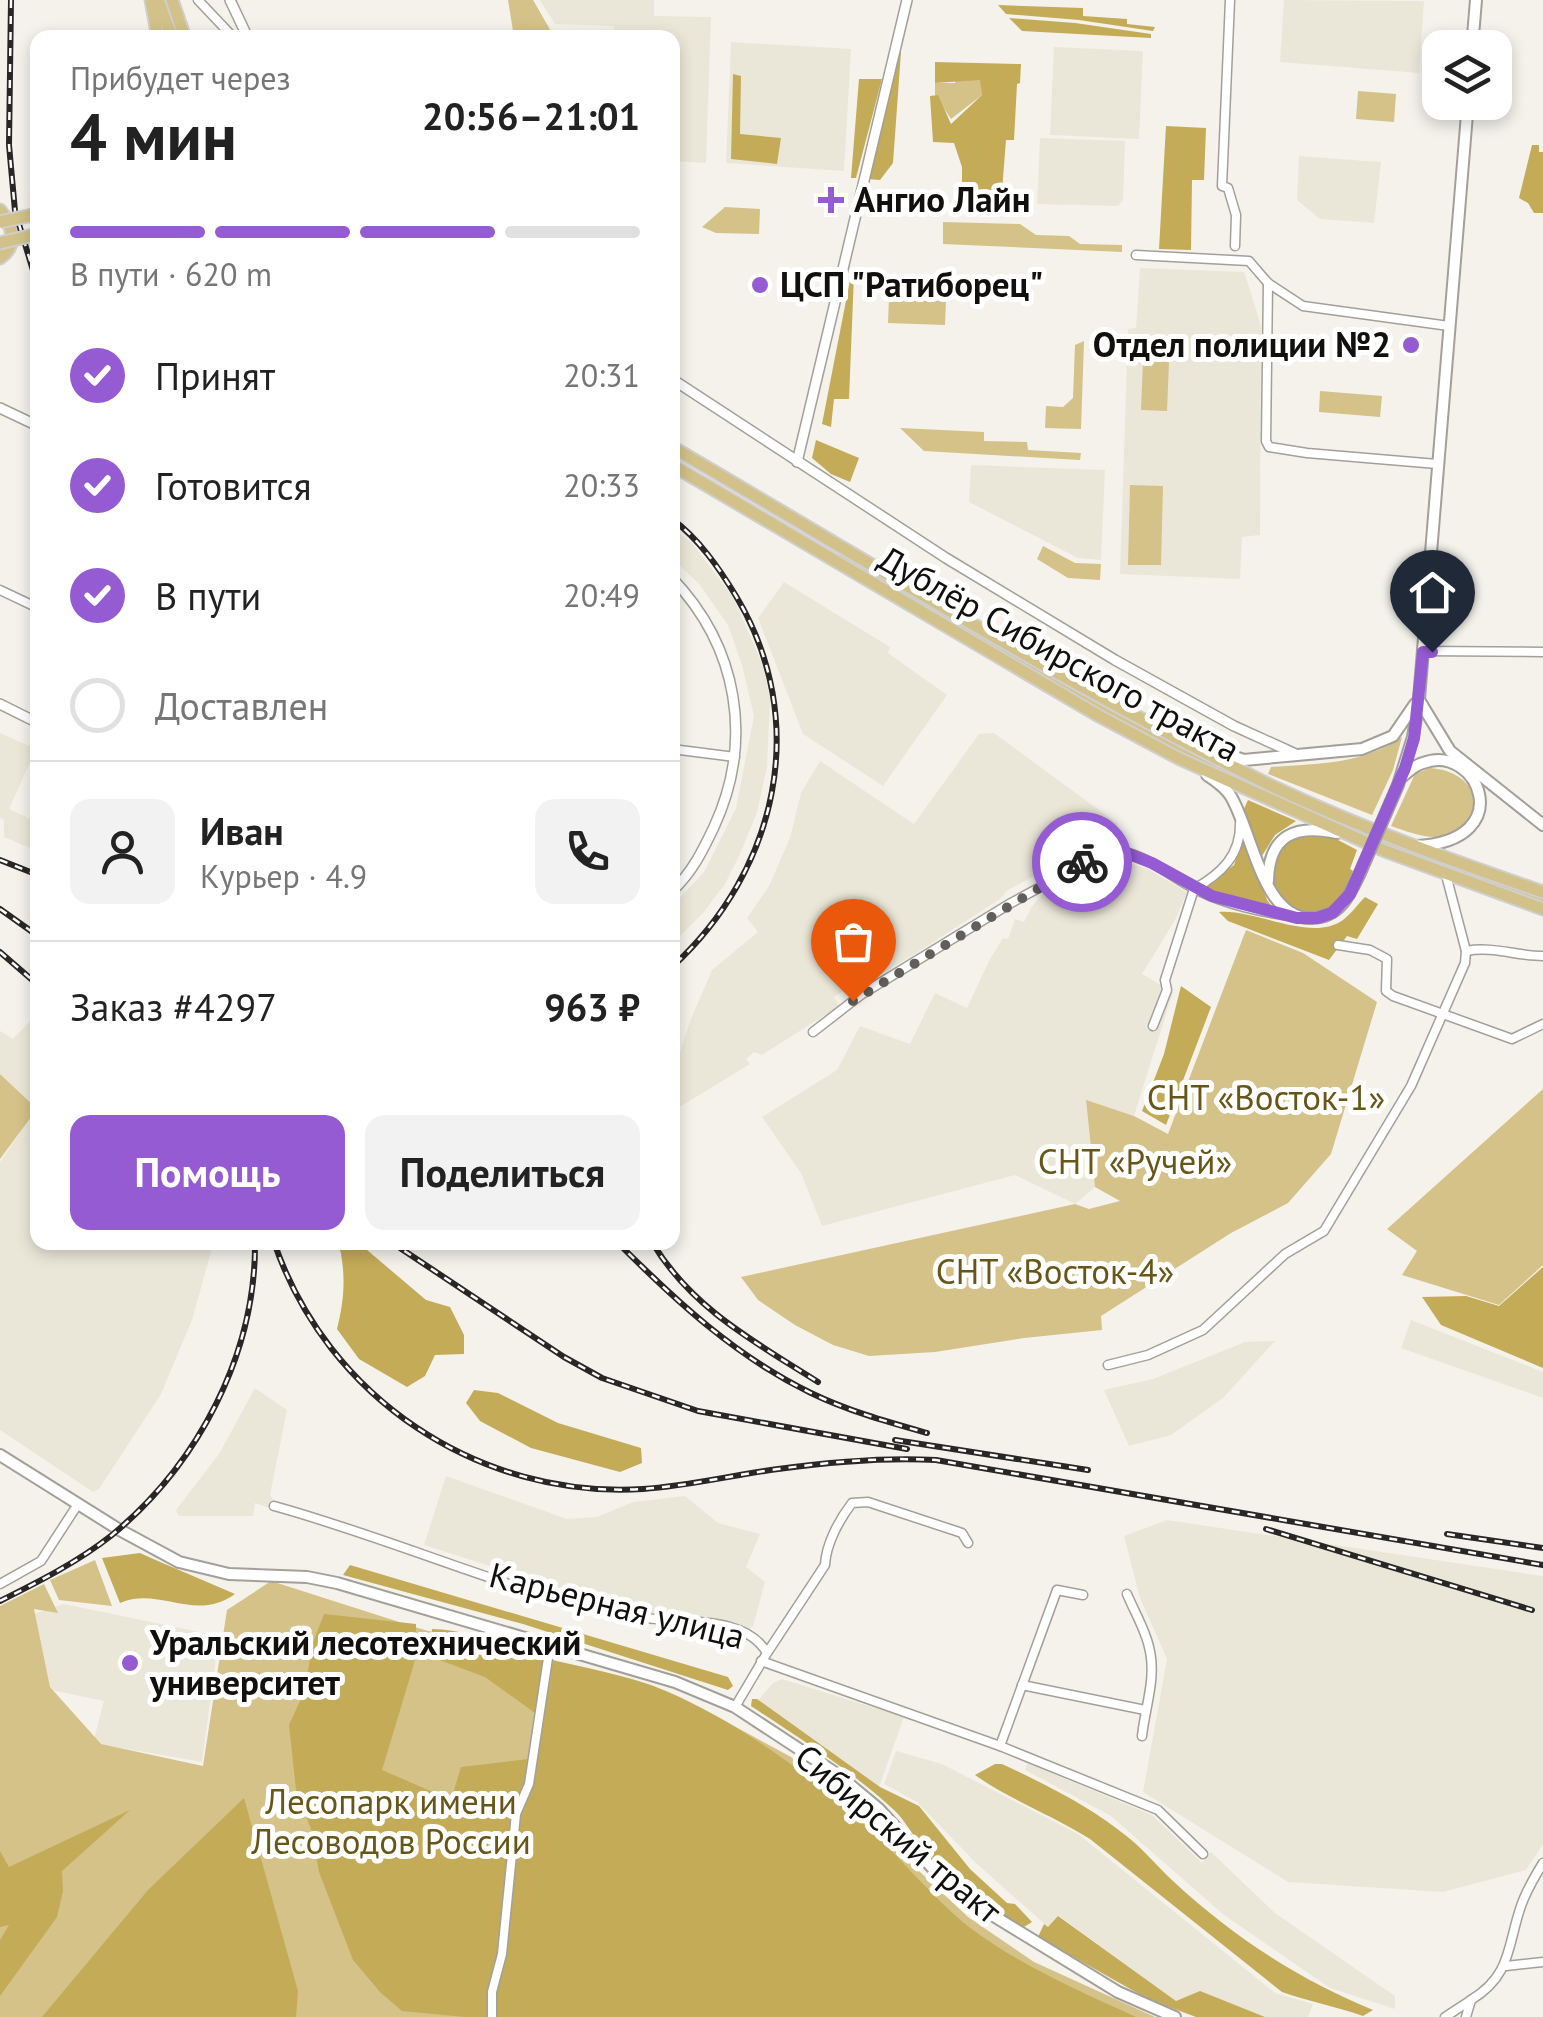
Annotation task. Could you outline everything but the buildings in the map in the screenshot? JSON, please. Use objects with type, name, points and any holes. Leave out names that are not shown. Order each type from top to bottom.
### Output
[{"type":"main road","points":[[155,0],[157,30]]},
{"type":"main road","points":[[155,0],[168,30]]},
{"type":"main road","points":[[172,0],[183,30]]},
{"type":"main road","points":[[1474,30],[1476,0]]},
{"type":"main road","points":[[1180,759],[1222,785],[1239,814],[1277,903],[1292,916],[1310,918],[1332,913],[1344,902],[1400,780],[1414,738],[1466,120]]},
{"type":"main road","points":[[0,210],[10,225],[12,242],[0,258]]},
{"type":"main road","points":[[0,222],[30,216]]},
{"type":"main road","points":[[0,243],[30,236]]},
{"type":"main road","name":"Дублёр Сибирского тракта","points":[[680,449],[1160,728],[1276,788],[1416,846],[1543,892]]},
{"type":"main road","name":"Дублёр Сибирского тракта","points":[[680,470],[1099,716],[1180,759],[1360,840],[1543,908]]},
{"type":"main road","points":[[1160,728],[1224,755],[1264,760],[1300,756],[1362,749],[1380,743],[1402,726],[1418,699]]},
{"type":"main road","points":[[1418,699],[1450,752],[1543,825]]},
{"type":"main road","points":[[1400,780],[1426,761],[1449,763],[1471,777],[1481,796],[1480,811],[1467,831],[1445,842],[1416,846]]},
{"type":"main road","points":[[1269,886],[1272,854],[1288,834],[1323,830],[1360,840]]},
{"type":"main road","name":"Сибирский тракт","points":[[0,1455],[158,1552],[194,1567],[229,1574],[322,1580],[675,1682],[735,1707],[837,1774],[880,1809],[966,1899],[1118,1992],[1175,2017]]},
{"type":"street","points":[[198,0],[226,30]]},
{"type":"street","points":[[230,0],[244,30]]},
{"type":"street","points":[[797,462],[906,0]]},
{"type":"street","points":[[1230,0],[1222,186],[1228,188],[1236,215],[1235,246]]},
{"type":"street","points":[[237,30],[241,24]]},
{"type":"street","points":[[1136,254],[1249,260],[1268,283],[1302,306],[1449,326]]},
{"type":"street","points":[[1268,283],[1269,446],[1307,454],[1438,464]]},
{"type":"street","points":[[680,384],[946,558],[1114,660],[1266,742],[1300,756]]},
{"type":"street","points":[[0,408],[30,422]]},
{"type":"street","points":[[680,588],[708,625],[723,658],[738,721],[735,757],[719,816],[707,842],[680,880]]},
{"type":"street","points":[[0,590],[30,604]]},
{"type":"street","points":[[1423,652],[1543,652]]},
{"type":"street","points":[[0,704],[30,719]]},
{"type":"street","points":[[1264,760],[1269,752],[1266,742]]},
{"type":"street","points":[[680,750],[735,757]]},
{"type":"street","points":[[1154,1026],[1194,889],[1223,868],[1234,854],[1240,840],[1239,814]]},
{"type":"street","points":[[813,1032],[862,994],[1099,854],[1117,851],[1136,855],[1194,889],[1292,916]]},
{"type":"street","points":[[1108,1365],[1148,1355],[1203,1330],[1284,1254],[1324,1231],[1411,1086],[1465,962],[1466,948],[1446,875]]},
{"type":"street","points":[[1338,945],[1370,950],[1387,959],[1386,991],[1512,1038],[1543,1024]]},
{"type":"street","points":[[1466,948],[1499,948],[1543,956]]},
{"type":"street","points":[[735,1707],[826,1566],[826,1554],[843,1514],[852,1504],[868,1502],[962,1533],[968,1543]]},
{"type":"street","points":[[0,1584],[41,1562],[78,1504]]},
{"type":"street","name":"Карьерная улица","points":[[274,1506],[372,1534],[546,1596],[659,1620],[703,1622],[754,1635],[764,1657],[1158,1810],[1203,1854]]},
{"type":"street","points":[[1000,1746],[1057,1590],[1083,1595]]},
{"type":"street","points":[[1127,1594],[1150,1649],[1151,1694],[1144,1710],[1142,1736]]},
{"type":"street","points":[[492,2017],[516,1814],[528,1784],[550,1645]]},
{"type":"street","points":[[1022,1685],[1144,1710]]},
{"type":"street","points":[[1445,2017],[1484,1993],[1506,1966],[1522,1905],[1543,1864]]},
{"type":"street","points":[[1506,1966],[1543,1962]]},
{"type":"street","points":[[1466,2017],[1471,2000]]},
{"type":"shaded area","points":[[540,0],[654,0],[654,16],[711,17],[706,163],[680,161],[680,30],[614,30],[614,26],[555,24]]},
{"type":"shaded area","points":[[1284,0],[1424,1],[1419,73],[1280,62]]},
{"type":"shaded area","points":[[731,42],[851,49],[844,171],[726,163]]},
{"type":"shaded area","points":[[1054,47],[1143,51],[1139,139],[1050,135]]},
{"type":"shaded area","points":[[1040,138],[1125,141],[1123,200],[1118,206],[1037,204]]},
{"type":"shaded area","points":[[1299,156],[1381,162],[1374,223],[1320,219],[1297,200]]},
{"type":"shaded area","points":[[1140,268],[1244,272],[1254,303],[1261,327],[1260,535],[1242,537],[1240,579],[1120,574],[1128,329],[1136,328]]},
{"type":"shaded area","points":[[971,465],[1105,470],[1101,560],[1078,558],[969,502]]},
{"type":"shaded area","points":[[680,534],[692,543],[733,597],[764,668],[770,700],[767,767],[757,812],[725,884],[680,936],[680,898],[704,872],[736,808],[754,716],[728,625],[699,584],[680,566]]},
{"type":"shaded area","points":[[784,582],[890,647],[888,653],[947,695],[883,786],[803,734],[758,618]]},
{"type":"shaded area","points":[[0,733],[30,746],[30,762],[9,809],[30,819],[30,848],[4,837],[4,820],[0,818]]},
{"type":"shaded area","points":[[994,733],[1118,824],[1109,835],[1008,890],[918,952],[861,986],[858,982],[846,989],[834,997],[839,1006],[762,1055],[754,1052],[746,1059],[750,1064],[680,1107],[680,1052],[691,1019],[712,970],[758,932],[747,918],[769,886],[790,838],[801,793],[820,761],[914,824],[979,734]]},
{"type":"shaded area","points":[[1118,860],[1148,869],[1187,892],[1142,974],[1173,992],[1134,1116],[1086,1101],[1095,1187],[1075,1204],[1015,1175],[822,1226],[801,1173],[762,1117],[837,1070],[860,1026],[910,1044],[935,993],[967,1008],[990,959],[1003,938],[1008,939],[1015,919],[1024,922],[1044,893],[1089,866]]},
{"type":"shaded area","points":[[30,1021],[30,1103],[0,1074],[0,1031],[13,1039]]},
{"type":"shaded area","points":[[30,1118],[30,1250],[211,1250],[192,1320],[161,1394],[99,1489],[93,1492],[0,1430],[0,1162]]},
{"type":"shaded area","points":[[1411,1320],[1543,1372],[1543,1398],[1401,1348]]},
{"type":"shaded area","points":[[1275,1341],[1223,1398],[1171,1435],[1129,1446],[1104,1390],[1153,1379],[1245,1342]]},
{"type":"shaded area","points":[[255,1388],[287,1410],[270,1495],[275,1503],[273,1509],[255,1503],[253,1516],[179,1516],[176,1510],[219,1454]]},
{"type":"shaded area","points":[[446,1476],[567,1519],[597,1517],[633,1502],[685,1496],[718,1523],[760,1534],[746,1567],[765,1582],[753,1626],[748,1630],[691,1615],[649,1617],[424,1545]]},
{"type":"shaded area","points":[[1167,1520],[1543,1576],[1543,1844],[1526,1870],[1443,1892],[1288,1882],[1143,1792],[1167,1659],[1140,1598],[1124,1536]]},
{"type":"shaded area","name":"Уральский лесотехнический университет","points":[[64,1604],[219,1636],[202,1762],[93,1743],[104,1701],[51,1690],[33,1614]]},
{"type":"shaded area","points":[[782,1679],[904,1717],[878,1790],[755,1704],[773,1683]]},
{"type":"shaded area","points":[[896,1751],[942,1764],[1078,1834],[1275,1993],[1313,2004],[1308,2017],[1265,2017],[1201,1992],[1176,2001],[1059,1916],[1048,1927],[977,1864],[917,1802],[884,1784]]},
{"type":"shaded area","points":[[1027,1763],[1152,1815],[1202,1863],[1211,1852],[1275,1913],[1395,1996],[1395,2009],[1330,1988],[1224,1915],[1111,1816],[1025,1770]]},
{"type":"green space","points":[[508,0],[533,0],[550,30],[513,30]]},
{"type":"green space","points":[[998,5],[1083,8],[1083,16],[1127,19],[1127,24],[1155,27],[1153,31],[1006,14]]},
{"type":"green space","points":[[1009,18],[1075,23],[1151,34],[1151,38],[1022,31]]},
{"type":"green space","points":[[898,52],[893,163],[880,180],[867,179]]},
{"type":"green space","points":[[935,62],[1021,64],[1014,140],[1006,140],[1002,191],[962,189],[962,167],[954,143],[933,142],[930,96],[938,95],[951,124],[982,95],[980,80],[935,83]]},
{"type":"green space","points":[[733,74],[741,76],[740,134],[781,138],[777,164],[731,159]]},
{"type":"green space","points":[[859,79],[882,79],[856,178],[851,178]]},
{"type":"green space","points":[[981,80],[982,95],[951,119],[935,95],[935,83]]},
{"type":"green space","points":[[1358,91],[1396,94],[1394,122],[1356,119]]},
{"type":"green space","points":[[1166,126],[1206,128],[1204,180],[1192,180],[1191,250],[1159,249]]},
{"type":"green space","points":[[1532,145],[1539,145],[1539,152],[1543,152],[1543,213],[1534,213],[1519,198]]},
{"type":"green space","points":[[725,207],[760,209],[759,234],[716,233],[702,227]]},
{"type":"green space","points":[[943,222],[1020,224],[1036,235],[1069,236],[1080,244],[1122,245],[1122,252],[943,244]]},
{"type":"green space","points":[[851,275],[849,399],[834,399],[831,427],[822,424]]},
{"type":"green space","points":[[889,297],[946,300],[945,325],[888,323]]},
{"type":"green space","points":[[1084,341],[1081,429],[1045,428],[1046,406],[1063,407],[1073,398],[1075,345]]},
{"type":"green space","points":[[1143,361],[1169,362],[1167,411],[1141,410]]},
{"type":"green space","points":[[1320,391],[1382,396],[1380,417],[1319,412]]},
{"type":"green space","points":[[900,428],[984,432],[984,441],[1027,442],[1028,450],[1081,453],[1080,460],[924,451]]},
{"type":"green space","points":[[816,440],[859,458],[850,482],[831,474],[812,458]]},
{"type":"green space","points":[[1130,485],[1163,486],[1161,565],[1128,565]]},
{"type":"green space","points":[[1043,546],[1075,563],[1101,564],[1100,580],[1068,578],[1037,559]]},
{"type":"green space","points":[[841,553],[1063,684],[1187,750],[1286,798],[1439,862],[1543,899],[1543,904],[1322,819],[1161,744],[1040,678],[838,558]]},
{"type":"green space","points":[[1402,737],[1393,770],[1372,815],[1268,774],[1271,767],[1356,758]]},
{"type":"green space","points":[[1430,768],[1447,771],[1470,788],[1476,810],[1471,821],[1461,830],[1439,837],[1391,826],[1415,774]]},
{"type":"green space","points":[[1248,800],[1296,821],[1275,835],[1262,856],[1243,811]]},
{"type":"green space","points":[[1323,832],[1357,850],[1350,869],[1353,871],[1332,905],[1316,911],[1293,911],[1275,890],[1272,873],[1277,852],[1290,839]]},
{"type":"green space","points":[[1244,835],[1267,900],[1274,909],[1203,887],[1234,865]]},
{"type":"green space","points":[[1365,897],[1378,904],[1357,939],[1347,936],[1329,960],[1228,921],[1219,912],[1315,928],[1343,920]]},
{"type":"green space","points":[[1246,930],[1303,953],[1377,1002],[1331,1154],[1288,1203],[1231,1233],[1101,1316],[1102,1330],[935,1352],[869,1356],[833,1345],[795,1325],[758,1300],[741,1277],[1075,1204],[1089,1209],[1120,1201],[1095,1187],[1086,1100],[1134,1116],[1168,1134]]},
{"type":"green space","points":[[1181,986],[1211,1007],[1166,1125],[1142,1111],[1164,1054]]},
{"type":"green space","points":[[0,1074],[30,1102],[30,1118],[0,1159]]},
{"type":"green space","points":[[1543,1089],[1543,1265],[1499,1305],[1402,1275],[1417,1251],[1387,1229]]},
{"type":"green space","points":[[340,1250],[367,1250],[426,1300],[450,1307],[464,1335],[464,1354],[435,1355],[425,1376],[407,1387],[359,1359],[337,1329],[343,1270]]},
{"type":"green space","points":[[1543,1267],[1543,1368],[1441,1325],[1422,1297],[1466,1296],[1499,1306]]},
{"type":"green space","points":[[474,1390],[498,1393],[558,1423],[641,1448],[642,1463],[620,1472],[531,1448],[480,1421],[466,1403]]},
{"type":"green space","points":[[140,1553],[235,1594],[206,1605],[149,1599],[120,1603],[102,1558]]},
{"type":"green space","points":[[95,1560],[112,1606],[59,1600],[50,1580]]},
{"type":"green space","points":[[350,1565],[728,1677],[733,1686],[728,1690],[523,1624],[343,1575]]},
{"type":"green space","name":"Лесопарк имени Лесоводов России","points":[[271,1581],[418,1628],[701,1708],[791,1757],[837,1794],[968,1917],[1034,1962],[1155,2017],[0,2017],[0,1606],[44,1584],[58,1613],[34,1609],[50,1687],[101,1744],[203,1766],[227,1610]]},
{"type":"green space","points":[[324,1614],[416,1624],[416,1657],[382,1770],[451,1800],[461,1767],[528,1759],[535,1713],[485,1677],[429,1656],[432,1629],[474,1635],[651,1685],[741,1730],[812,1780],[870,1829],[954,1914],[988,1941],[1136,2017],[465,2017],[402,2011],[353,1960],[319,1872],[312,1832],[296,1790],[289,1725],[305,1690],[312,1645]]},
{"type":"green space","points":[[752,1699],[880,1787],[919,1806],[970,1869],[1032,1922],[1024,1927],[970,1891],[933,1858],[878,1795],[751,1706]]},
{"type":"green space","points":[[995,1764],[1035,1780],[1099,1816],[1243,1938],[1293,1971],[1373,2010],[1363,2016],[1282,1992],[1090,1839],[975,1775]]},
{"type":"green space","points":[[244,1798],[298,1991],[296,2017],[42,2017],[148,1890]]},
{"type":"green space","points":[[130,1810],[62,1871],[63,1891],[57,1917],[0,1996],[0,1940],[9,1925],[0,1927],[0,1851],[9,1867]]},
{"type":"green space","points":[[1058,1916],[1176,2001],[1200,1991],[1265,2017],[1196,2017],[1148,1999],[1038,1937],[1044,1924],[1048,1927]]},
{"type":"railway","points":[[11,0],[9,145],[15,211],[30,261]]},
{"type":"railway","points":[[680,526],[715,565],[736,596],[759,644],[773,693],[777,743],[772,792],[759,840],[737,886],[708,928],[680,958]]},
{"type":"railway","points":[[0,860],[30,872]]},
{"type":"railway","points":[[0,909],[30,930]]},
{"type":"railway","points":[[0,952],[30,978]]},
{"type":"railway","points":[[0,1601],[72,1563],[112,1535],[170,1476],[216,1405],[233,1366],[253,1284],[255,1250]]},
{"type":"railway","points":[[277,1250],[298,1298],[331,1348],[371,1391],[417,1428],[468,1456],[524,1477],[582,1488],[643,1489],[817,1464],[936,1460],[1543,1565]]},
{"type":"railway","points":[[403,1250],[602,1378],[698,1411],[907,1449]]},
{"type":"railway","points":[[625,1250],[732,1345],[783,1378],[868,1416],[927,1433]]},
{"type":"railway","points":[[658,1250],[705,1305],[748,1338],[818,1382]]},
{"type":"railway","points":[[895,1440],[1088,1470]]},
{"type":"railway","points":[[1266,1529],[1532,1610]]},
{"type":"railway","points":[[1447,1534],[1543,1548]]},
{"type":"way so far","points":[[853,1001],[1082,862]]},
{"type":"place","name":"Ангио Лайн","points":[[831,200]]},
{"type":"place","name":"ЦСП \"Ратиборец\"","points":[[760,285]]},
{"type":"place","name":"Отдел полиции №2","points":[[1411,345]]},
{"type":"place","name":"Уральский лесотехнический университет","points":[[130,1663]]},
{"type":"route","points":[[1082,862],[1105,852],[1124,852],[1212,896],[1297,918],[1332,913],[1350,894],[1405,768],[1414,738],[1423,652],[1432,652]]},
{"type":"park label","name":"СНТ «Восток-1»","points":[[1266,1098]]},
{"type":"park label","name":"СНТ «Ручей»","points":[[1135,1162]]},
{"type":"park label","name":"СНТ «Восток-4»","points":[[1055,1272]]}]
